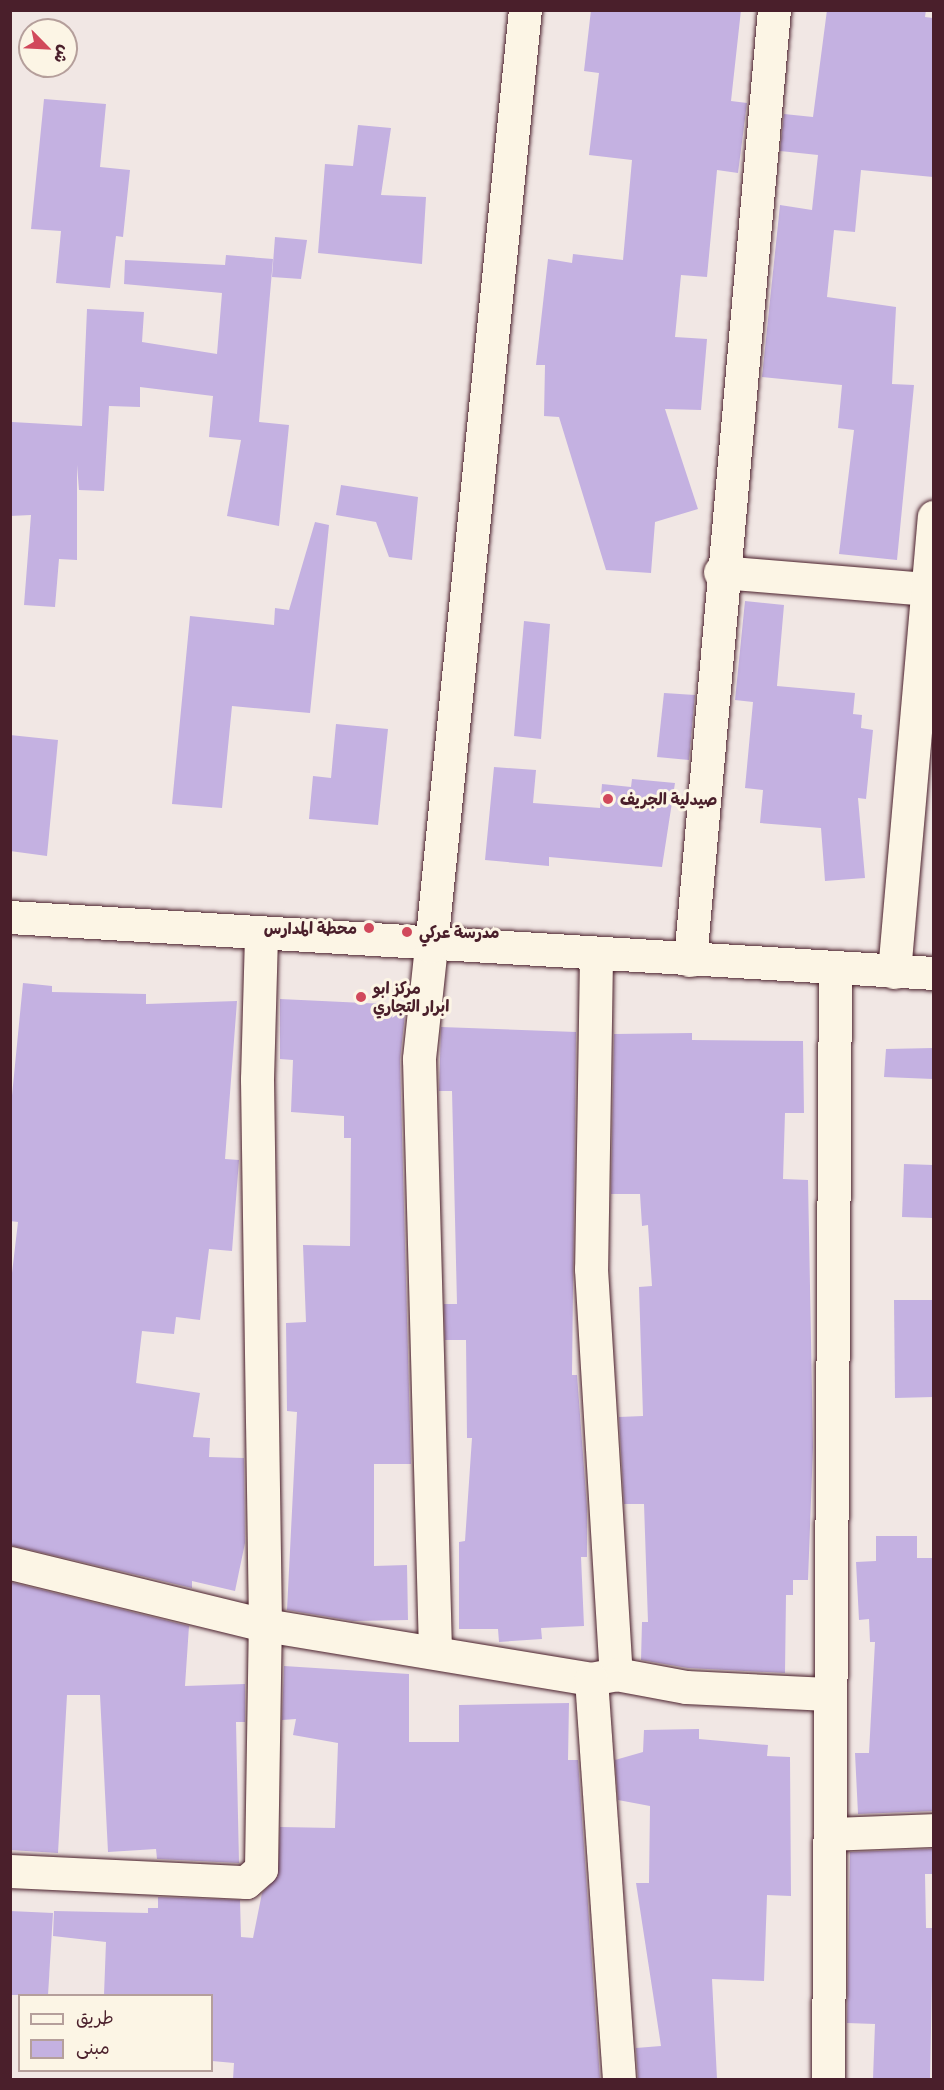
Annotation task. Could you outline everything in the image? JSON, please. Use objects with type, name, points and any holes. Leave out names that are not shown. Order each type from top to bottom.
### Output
[{"type":"street","points":[[435,1649],[419,1059],[525,10]]},
{"type":"street","points":[[690,960],[720,572],[774,10]]},
{"type":"street","points":[[894,972],[933,517]]},
{"type":"street","points":[[720,572],[927,589]]},
{"type":"street","points":[[10,917],[596,957],[933,973]]},
{"type":"street","points":[[10,1871],[255,1879],[261,1869],[266,1624],[257,1079],[261,935]]},
{"type":"street","points":[[596,957],[591,1269],[603,1676],[620,2079]]},
{"type":"street","points":[[828,2079],[830,1834],[828,1694],[835,968]]},
{"type":"street","points":[[10,1563],[266,1624],[686,1687],[828,1694]]},
{"type":"street","points":[[830,1834],[933,1830]]},
{"type":"building","points":[[591,10],[741,10],[731,101],[747,103],[738,173],[717,170],[707,277],[681,275],[675,337],[707,339],[701,410],[665,409],[698,509],[655,522],[651,573],[606,570],[559,417],[544,416],[545,365],[536,365],[548,259],[572,263],[573,254],[623,260],[632,160],[589,155],[599,73],[584,71]]},
{"type":"building","points":[[827,10],[926,10],[925,17],[933,18],[933,177],[861,170],[855,232],[834,230],[827,297],[896,307],[892,384],[914,385],[897,560],[839,554],[854,430],[838,428],[842,385],[762,377],[780,205],[812,210],[818,155],[780,151],[784,114],[813,117]]},
{"type":"building","points":[[44,99],[106,104],[100,167],[130,170],[123,237],[116,236],[110,288],[56,283],[61,231],[31,229]]},
{"type":"building","points":[[358,125],[391,128],[381,195],[426,197],[422,264],[318,253],[325,164],[353,166]]},
{"type":"building","points":[[275,237],[307,240],[301,279],[272,277]]},
{"type":"building","points":[[226,255],[273,259],[259,422],[289,425],[279,526],[227,516],[241,440],[209,437],[213,396],[140,387],[140,407],[109,406],[104,491],[79,490],[77,465],[77,560],[59,559],[55,607],[24,605],[31,515],[10,516],[12,422],[82,426],[87,309],[144,312],[142,342],[217,354],[222,293],[124,284],[125,260],[225,265]]},
{"type":"building","points":[[341,485],[418,497],[412,560],[389,557],[376,522],[336,515]]},
{"type":"building","points":[[315,522],[329,525],[310,713],[232,706],[222,808],[172,804],[190,616],[274,625],[275,608],[289,610]]},
{"type":"building","points":[[745,601],[784,605],[777,686],[855,693],[853,714],[862,715],[861,728],[873,730],[866,799],[858,798],[865,878],[825,881],[821,828],[760,823],[763,790],[745,788],[753,702],[735,700]]},
{"type":"building","points":[[524,621],[550,624],[541,739],[514,736]]},
{"type":"building","points":[[664,693],[695,695],[689,760],[657,757]]},
{"type":"building","points":[[336,724],[388,729],[378,825],[309,819],[313,776],[331,778]]},
{"type":"building","points":[[10,735],[58,740],[47,856],[10,851]]},
{"type":"building","points":[[494,767],[536,770],[533,803],[600,808],[602,784],[631,787],[632,779],[675,783],[662,867],[549,857],[549,866],[485,860]]},
{"type":"building","points":[[23,983],[52,986],[52,992],[146,994],[146,1004],[237,1001],[225,1159],[239,1160],[232,1251],[209,1249],[200,1320],[176,1317],[174,1334],[142,1331],[136,1383],[200,1393],[193,1437],[210,1438],[209,1457],[244,1458],[245,1543],[235,1591],[192,1581],[192,1588],[10,1545],[10,1290],[18,1222],[10,1221],[10,1116]]},
{"type":"building","points":[[280,999],[406,1005],[400,1060],[411,1464],[374,1464],[374,1566],[407,1565],[408,1620],[353,1621],[287,1610],[297,1412],[287,1411],[286,1323],[306,1322],[303,1245],[350,1246],[351,1138],[344,1138],[344,1116],[291,1112],[293,1060],[280,1059]]},
{"type":"building","points":[[441,1027],[576,1032],[572,1375],[577,1375],[587,1508],[587,1557],[581,1557],[584,1626],[541,1628],[542,1639],[499,1642],[498,1629],[459,1629],[459,1542],[465,1541],[472,1438],[467,1438],[466,1340],[445,1340],[444,1304],[457,1304],[452,1091],[439,1091]]},
{"type":"building","points":[[692,1033],[692,1040],[803,1041],[804,1113],[785,1113],[783,1179],[808,1180],[813,1447],[808,1580],[793,1580],[793,1595],[786,1595],[785,1673],[688,1668],[641,1660],[642,1622],[648,1622],[644,1504],[624,1504],[619,1417],[643,1416],[639,1287],[652,1286],[648,1225],[642,1226],[640,1194],[611,1194],[614,1034]]},
{"type":"building","points":[[933,1048],[933,1079],[884,1077],[886,1049]]},
{"type":"building","points":[[904,1164],[933,1165],[933,1218],[902,1217]]},
{"type":"building","points":[[894,1300],[933,1300],[933,1397],[895,1398]]},
{"type":"building","points":[[876,1536],[917,1536],[917,1558],[933,1558],[933,1811],[858,1814],[855,1753],[869,1753],[875,1642],[870,1642],[869,1619],[859,1620],[856,1562],[876,1561]]},
{"type":"building","points":[[10,1582],[189,1626],[185,1686],[245,1684],[245,1722],[236,1722],[239,1863],[157,1859],[156,1849],[108,1852],[100,1695],[67,1695],[58,1853],[10,1850]]},
{"type":"building","points":[[284,1666],[409,1674],[409,1742],[459,1742],[459,1705],[569,1703],[568,1760],[578,1760],[600,2079],[233,2079],[234,2063],[213,2061],[213,1994],[104,1994],[106,1942],[53,1936],[54,1911],[148,1913],[148,1908],[158,1908],[158,1897],[240,1900],[241,1937],[253,1938],[262,1893],[278,1876],[280,1827],[335,1828],[338,1743],[293,1735],[296,1719],[282,1720]]},
{"type":"building","points":[[699,1729],[699,1739],[768,1745],[767,1756],[790,1757],[791,1896],[767,1895],[764,1981],[712,1979],[717,2079],[638,2079],[636,2048],[661,2046],[636,1883],[649,1883],[650,1806],[618,1800],[615,1760],[643,1752],[644,1730]]},
{"type":"building","points":[[933,1849],[933,1874],[925,1874],[926,1928],[933,1928],[930,2079],[873,2079],[875,2024],[847,2023],[850,1852]]},
{"type":"building","points":[[10,1911],[53,1913],[48,1994],[10,1995]]},
{"type":"place","name":"صيدلية الجريف","points":[[608,799]]},
{"type":"place","name":"محطة المدارس","points":[[369,928]]},
{"type":"place","name":"مدرسة عركي","points":[[407,932]]},
{"type":"place","name":"مركز ابو ابرار التجاري","points":[[361,997]]}]
